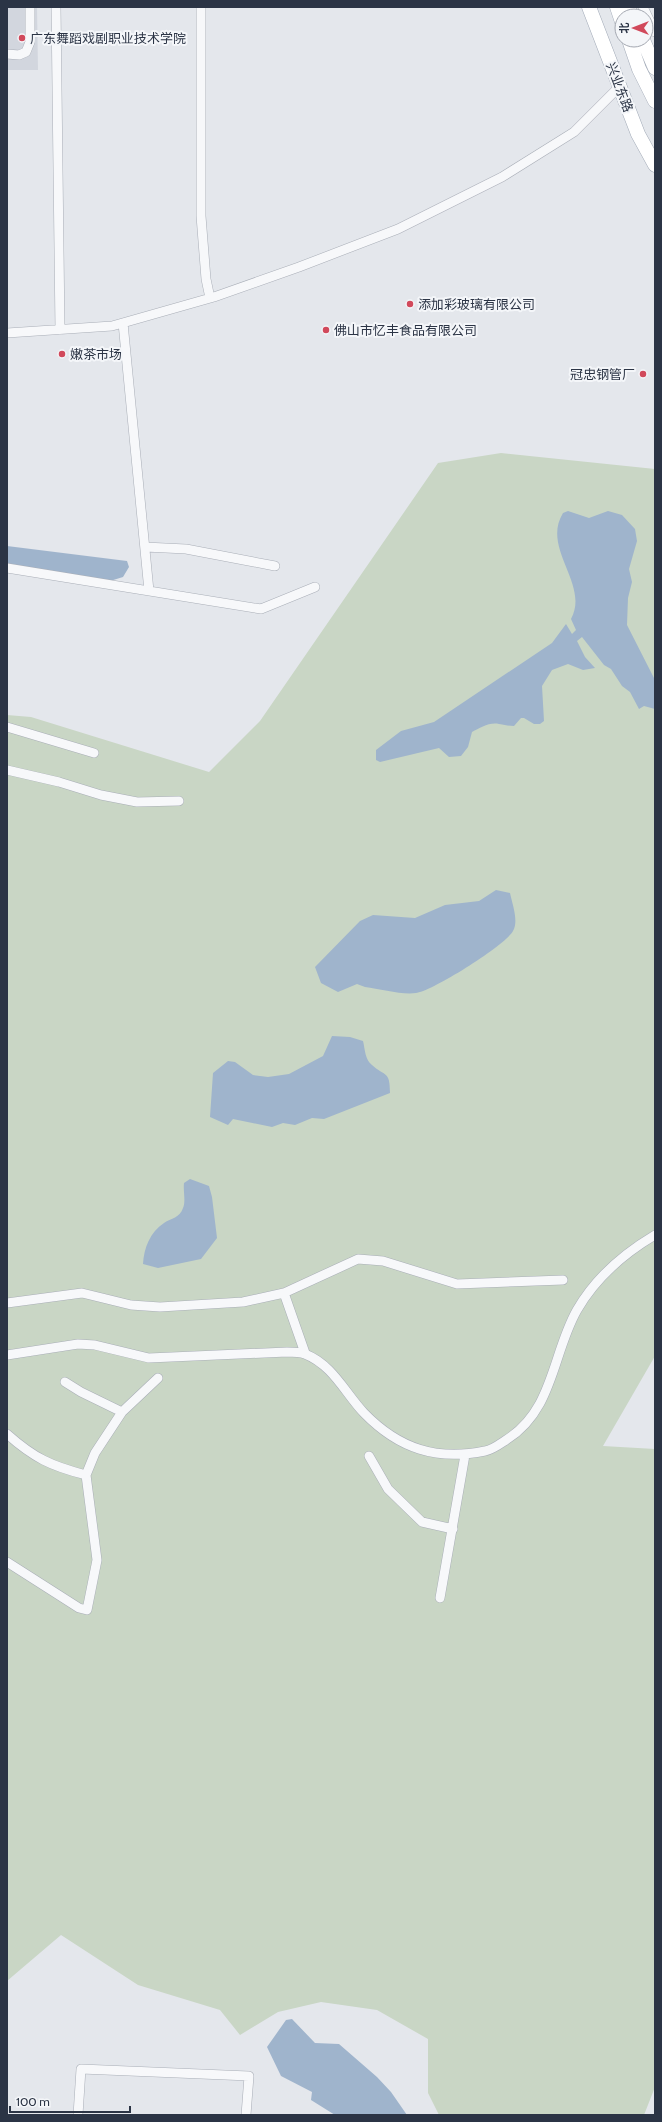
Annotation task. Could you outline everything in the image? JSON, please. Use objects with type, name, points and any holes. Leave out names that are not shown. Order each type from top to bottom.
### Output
[{"type":"main road","name":"兴业东路","points":[[589,7],[638,134],[655,165]]},
{"type":"main road","name":"兴业东路","points":[[631,48],[639,69],[655,101]]},
{"type":"main road","points":[[646,48],[655,68]]},
{"type":"main road","points":[[638,134],[655,154]]},
{"type":"street","points":[[7,54],[19,55],[26,52],[30,42],[30,7]]},
{"type":"street","points":[[56,7],[60,330]]},
{"type":"street","points":[[201,7],[201,216],[206,279],[210,298]]},
{"type":"street","points":[[644,7],[655,32]]},
{"type":"street","points":[[7,333],[112,326],[210,298],[299,267],[398,228],[502,177],[574,132],[619,87]]},
{"type":"street","points":[[123,323],[149,591]]},
{"type":"street","points":[[145,547],[186,549],[275,566]]},
{"type":"street","points":[[7,568],[261,610],[315,587]]},
{"type":"street","points":[[7,727],[94,753]]},
{"type":"street","points":[[7,770],[59,782],[101,795],[137,802],[179,801]]},
{"type":"street","points":[[7,1356],[78,1344],[95,1345],[149,1358],[287,1352],[305,1353],[328,1369],[364,1413],[388,1434],[406,1446],[421,1451],[465,1455],[488,1451],[511,1437],[528,1422],[539,1407],[549,1387],[567,1332],[577,1310],[595,1282],[628,1252],[655,1235]]},
{"type":"street","points":[[7,1303],[82,1293],[131,1304],[160,1307],[243,1302],[284,1293],[358,1259],[383,1260],[456,1284],[563,1280]]},
{"type":"street","points":[[284,1293],[305,1353]]},
{"type":"street","points":[[7,1562],[79,1608],[87,1610],[98,1560],[86,1475],[95,1452],[122,1412],[158,1378]]},
{"type":"street","points":[[65,1382],[81,1392],[122,1412]]},
{"type":"street","points":[[7,1434],[27,1452],[55,1467],[86,1475]]},
{"type":"street","points":[[440,1598],[465,1455]]},
{"type":"street","points":[[369,1456],[388,1489],[422,1522],[453,1529]]},
{"type":"street","points":[[78,2115],[81,2068],[249,2076],[246,2115]]},
{"type":"shaded area","name":"广东舞蹈戏剧职业技术学院","points":[[7,7],[37,7],[38,70],[7,70]]},
{"type":"green space","points":[[501,453],[655,469],[655,1356],[603,1446],[655,1449],[655,2087],[644,2115],[439,2115],[428,2093],[428,2039],[377,2010],[321,2002],[278,2012],[240,2035],[220,2010],[138,1985],[61,1935],[7,1981],[7,715],[31,717],[209,772],[260,721],[438,463]]},
{"type":"water","points":[[568,511],[589,518],[608,511],[622,515],[635,529],[637,541],[629,569],[632,582],[628,598],[627,625],[655,680],[655,709],[644,706],[639,709],[630,692],[622,686],[611,669],[604,665],[582,637],[577,641],[585,657],[595,668],[583,670],[568,664],[552,670],[542,686],[544,721],[540,724],[534,724],[524,718],[521,718],[514,726],[492,724],[485,726],[472,732],[468,747],[461,756],[449,757],[439,748],[380,762],[376,760],[376,750],[401,731],[434,722],[552,643],[566,624],[572,634],[576,630],[571,619],[575,606],[575,593],[558,540],[558,526],[563,513]]},
{"type":"water","points":[[7,546],[127,561],[129,567],[123,577],[110,581],[7,564]]},
{"type":"water","points":[[496,890],[510,893],[515,917],[515,927],[513,931],[507,938],[483,957],[436,985],[416,993],[398,993],[365,987],[357,984],[338,992],[321,983],[315,967],[360,921],[373,915],[415,918],[445,905],[479,901]]},
{"type":"water","points":[[332,1036],[350,1037],[363,1041],[370,1063],[388,1077],[390,1093],[324,1119],[312,1118],[295,1125],[283,1123],[272,1127],[233,1119],[228,1125],[210,1117],[213,1073],[228,1061],[235,1062],[253,1075],[268,1077],[289,1074],[323,1056]]},
{"type":"water","points":[[190,1179],[209,1186],[212,1197],[217,1238],[201,1259],[158,1268],[143,1264],[146,1246],[151,1236],[159,1227],[178,1216],[182,1211],[184,1205],[184,1183]]},
{"type":"water","points":[[292,2019],[315,2043],[339,2044],[377,2077],[391,2092],[407,2115],[335,2115],[311,2100],[312,2092],[281,2076],[267,2047],[286,2020]]},
{"type":"place","name":"广东舞蹈戏剧职业技术学院","points":[[22,38]]},
{"type":"place","name":"添加彩玻璃有限公司","points":[[410,304]]},
{"type":"place","name":"佛山市忆丰食品有限公司","points":[[326,330]]},
{"type":"place","name":"嫩茶市场","points":[[62,354]]},
{"type":"place","name":"冠忠钢管厂","points":[[643,374]]}]
